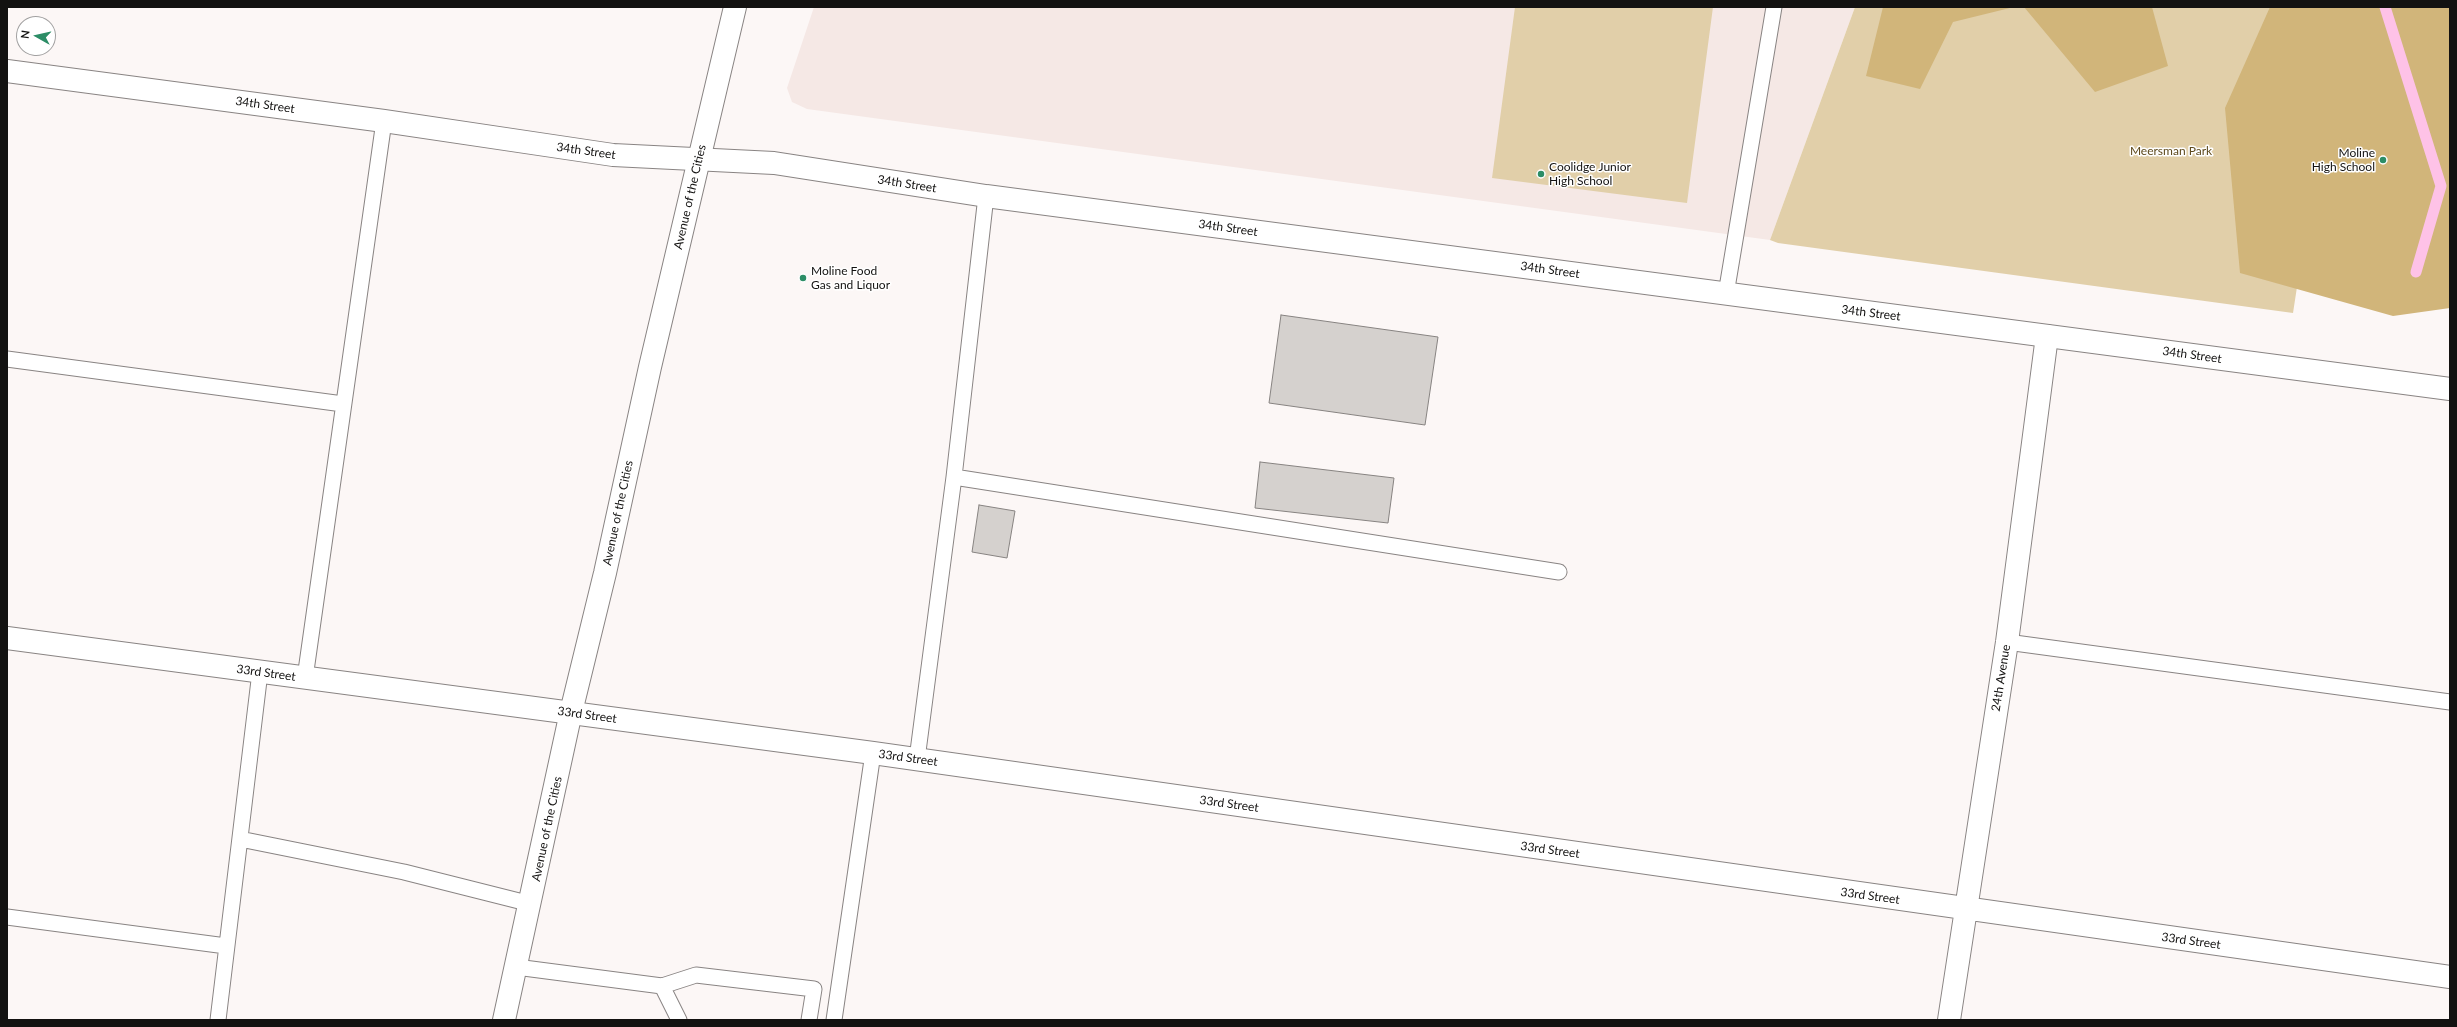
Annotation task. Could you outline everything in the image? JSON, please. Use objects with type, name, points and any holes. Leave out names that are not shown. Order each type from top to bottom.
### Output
[{"type":"street","name":"Avenue of the Cities","points":[[504,1020],[531,904],[571,712],[605,573],[698,158],[735,7]]},
{"type":"street","name":"34th Street","points":[[7,71],[384,121],[613,155],[698,158],[774,163],[986,196],[2450,390]]},
{"type":"street","name":"24th Avenue","points":[[1949,1020],[2007,642],[2047,336]]},
{"type":"street","name":"33rd Street","points":[[7,638],[918,759],[2450,977]]},
{"type":"lane","points":[[1726,294],[1774,7]]},
{"type":"lane","points":[[305,678],[384,121]]},
{"type":"lane","points":[[918,759],[954,476],[986,196]]},
{"type":"lane","points":[[7,359],[343,404]]},
{"type":"lane","points":[[954,476],[1559,572]]},
{"type":"lane","points":[[2007,642],[2450,702]]},
{"type":"lane","points":[[218,1020],[260,672]]},
{"type":"lane","points":[[834,1020],[873,753]]},
{"type":"lane","points":[[240,839],[404,872],[531,904]]},
{"type":"lane","points":[[7,917],[226,946]]},
{"type":"lane","points":[[516,967],[662,986],[696,975],[814,989],[809,1020]]},
{"type":"lane","points":[[662,986],[679,1020]]},
{"type":"shaded area","name":"Coolidge Junior High School","points":[[814,7],[1855,7],[1770,240],[807,109],[792,102],[787,88]]},
{"type":"shaded area","points":[[1883,7],[2014,7],[1953,22],[1920,89],[1866,76]]},
{"type":"shaded area","points":[[2024,7],[2152,7],[2168,66],[2095,92]]},
{"type":"shaded area","name":"Moline High School","points":[[2270,7],[2450,7],[2450,308],[2393,316],[2240,273],[2225,108]]},
{"type":"green space","points":[[1515,7],[1713,7],[1687,203],[1492,178]]},
{"type":"green space","name":"Meersman Park","points":[[1855,7],[2340,7],[2293,313],[1778,243],[1770,240]]},
{"type":"building","points":[[1281,315],[1438,337],[1425,425],[1269,403]]},
{"type":"building","points":[[1260,462],[1394,478],[1388,523],[1255,508]]},
{"type":"building","points":[[979,505],[1015,511],[1007,558],[972,552]]},
{"type":"waterway","points":[[2385,7],[2441,186],[2416,272]]},
{"type":"place","name":"Moline High School","points":[[2383,160]]},
{"type":"place","name":"Coolidge Junior High School","points":[[1541,174]]},
{"type":"place","name":"Moline Food Gas and Liquor","points":[[803,278]]}]
